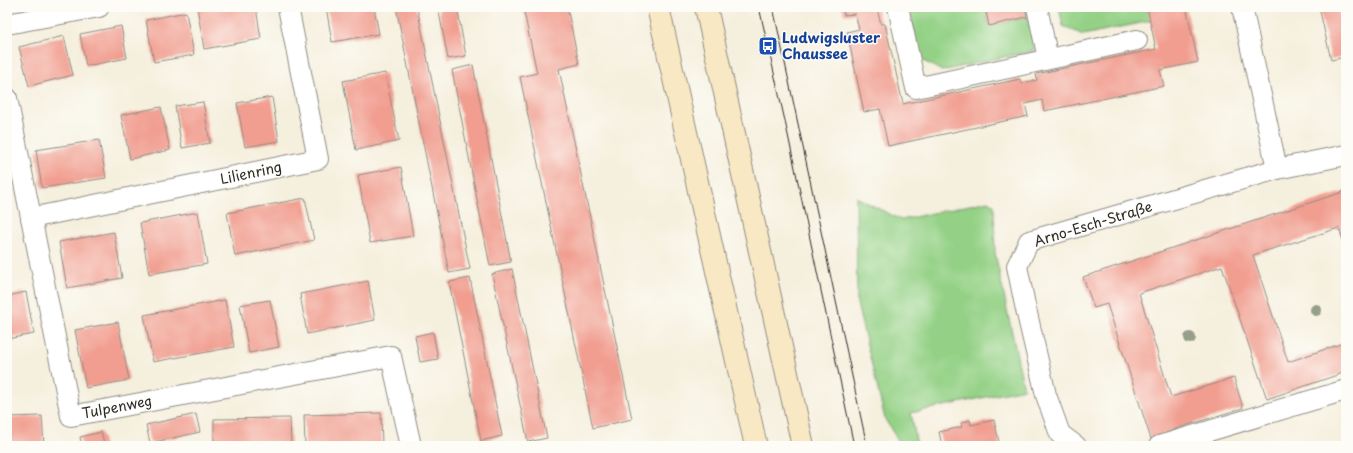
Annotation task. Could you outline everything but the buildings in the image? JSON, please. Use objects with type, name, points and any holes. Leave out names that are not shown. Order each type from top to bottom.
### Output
[{"type":"street","points":[[7,24],[100,7]]},
{"type":"street","name":"Lilienring","points":[[31,218],[318,159],[288,7]]},
{"type":"street","points":[[658,7],[756,446]]},
{"type":"street","points":[[706,7],[803,446]]},
{"type":"street","points":[[898,7],[916,88],[1137,40]]},
{"type":"street","points":[[1037,7],[1048,59]]},
{"type":"street","points":[[1242,7],[1277,169]]},
{"type":"street","name":"Tulpenweg","points":[[7,98],[71,416],[391,356],[411,446]]},
{"type":"street","name":"Arno-Esch-Straße","points":[[1076,446],[1060,434],[1046,395],[1017,266],[1029,241],[1277,169],[1346,155]]},
{"type":"street","points":[[1159,446],[1346,390]]},
{"type":"green space","points":[[909,7],[985,7],[989,26],[1027,17],[1035,50],[942,71],[920,59]]},
{"type":"green space","points":[[1059,7],[1147,7],[1150,21],[1083,35],[1063,26]]},
{"type":"green space","points":[[856,197],[901,220],[988,201],[994,205],[995,253],[1024,389],[911,413],[917,446],[901,446],[885,419],[857,304]]},
{"type":"tram line","points":[[759,7],[785,121],[854,446]]},
{"type":"tram line","points":[[773,7],[867,446]]},
{"type":"place","name":"Ludwigsluster Chaussee","points":[[768,46]]}]
